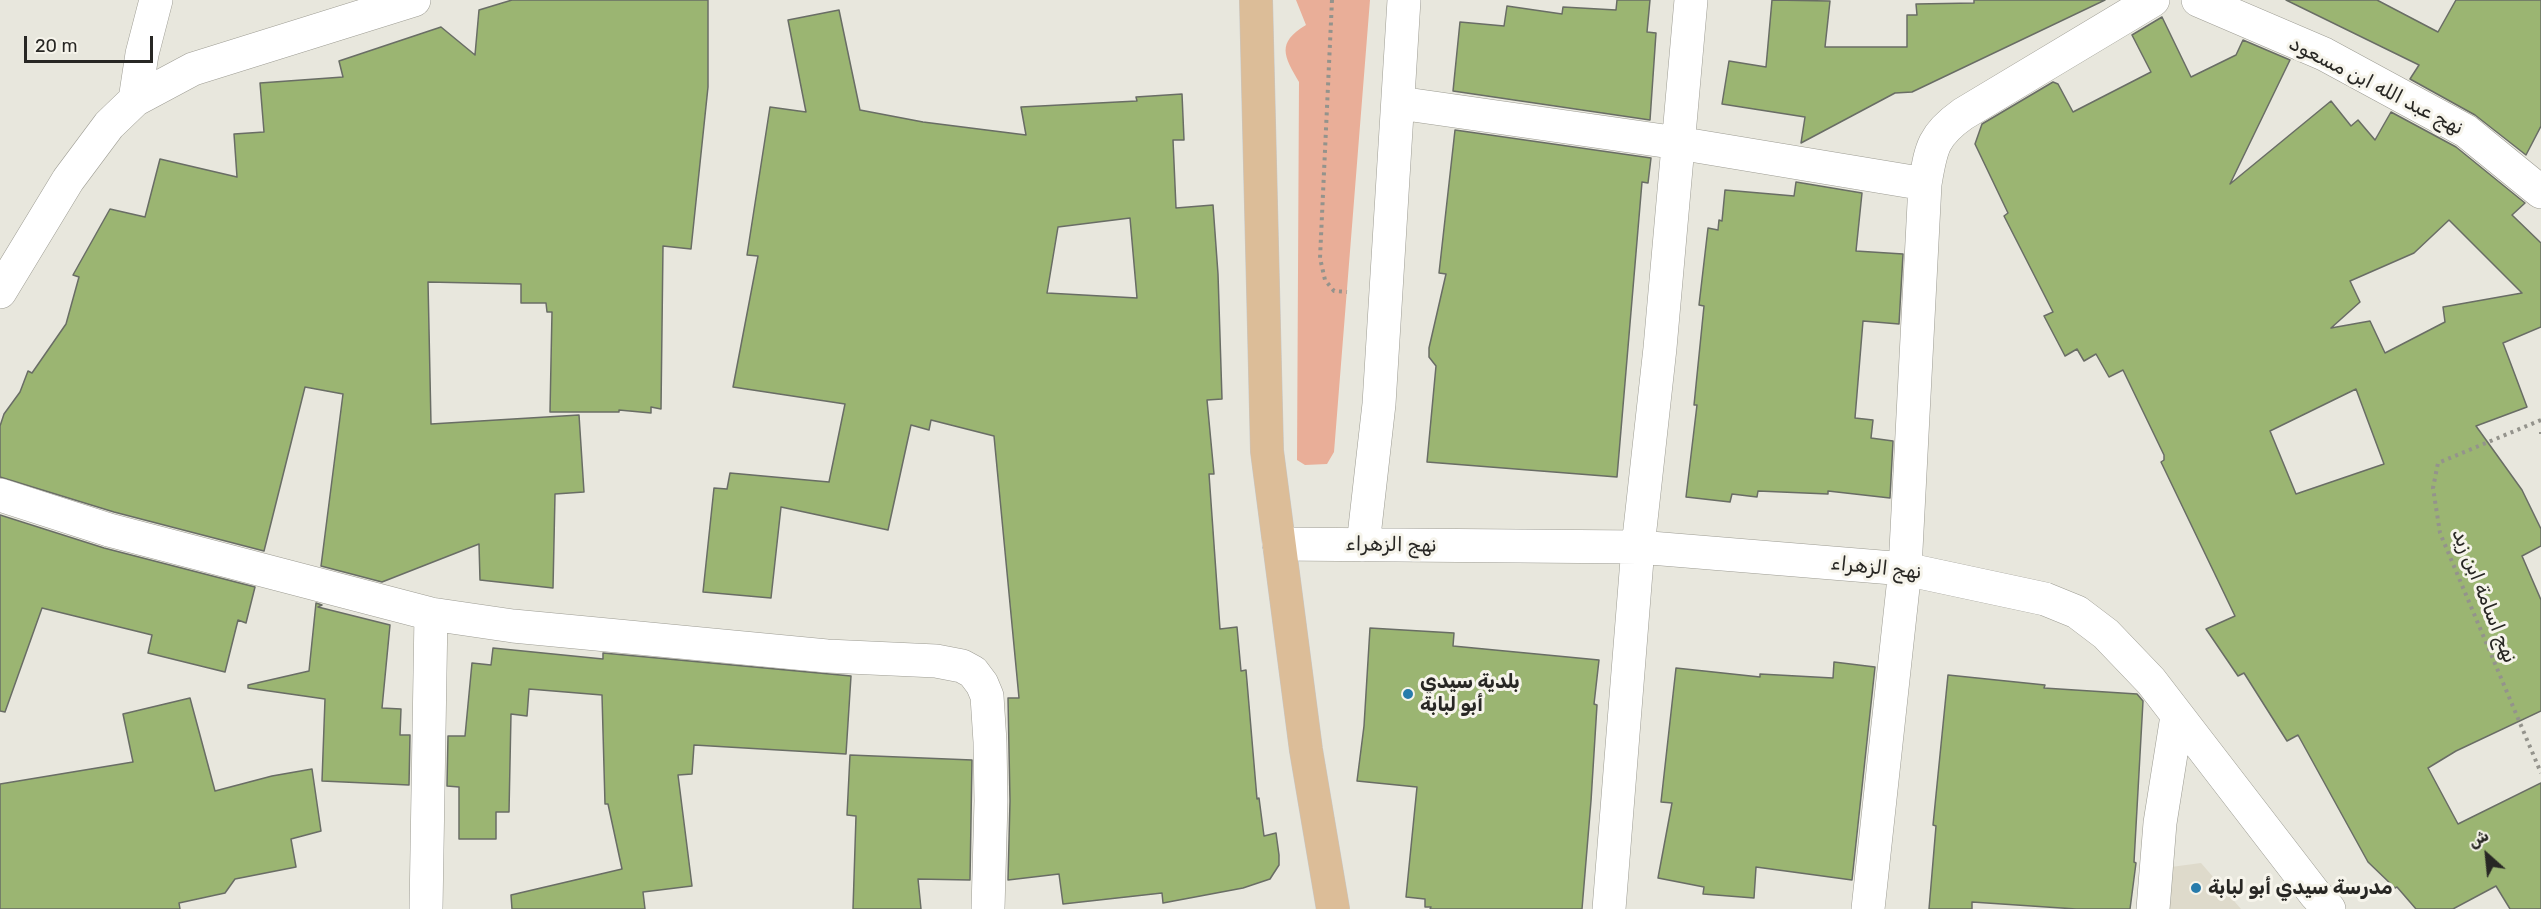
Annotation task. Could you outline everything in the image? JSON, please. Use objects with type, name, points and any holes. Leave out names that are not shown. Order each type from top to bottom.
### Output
[{"type":"main road","points":[[1256,0],[1267,451],[1306,750],[1333,909]]},
{"type":"street","points":[[135,100],[142,54],[156,0]]},
{"type":"street","points":[[0,292],[68,180],[109,125],[135,100],[193,69],[380,6],[414,0]]},
{"type":"street","points":[[1363,544],[1379,404],[1404,0]]},
{"type":"street","points":[[1609,909],[1638,548],[1660,348],[1691,0]]},
{"type":"street","points":[[1868,909],[1905,569],[1925,184],[1934,143],[1944,128],[1963,114],[2153,0]]},
{"type":"street","name":"نهج عبد الله ابن مسعود","points":[[2198,0],[2324,54],[2466,131],[2541,192]]},
{"type":"street","points":[[1399,103],[1678,143],[1925,184]]},
{"type":"street","points":[[0,495],[109,530],[430,614],[513,626],[816,654],[936,661],[962,666],[973,672],[987,696],[990,742],[988,909]]},
{"type":"street","name":"نهج الزهراء","points":[[1279,544],[1638,548],[1905,569],[2045,599],[2077,612],[2106,634],[2151,681],[2315,894],[2330,909]]},
{"type":"street","points":[[426,909],[430,614]]},
{"type":"street","points":[[2153,909],[2160,823],[2177,716]]},
{"type":"path","points":[[1332,0],[1320,258],[1325,280],[1334,291],[1387,295]]},
{"type":"path","name":"نهج اسامة ابن زيد","points":[[2541,420],[2438,463],[2433,488],[2440,533],[2541,773]]},
{"type":"shaded area","points":[[1296,0],[1370,0],[1334,452],[1327,464],[1305,465],[1297,460],[1299,82],[1290,65],[1286,50],[1290,38],[1306,25]]},
{"type":"shaded area","name":"مدرسة سيدي أبو لبابة","points":[[2201,863],[2241,909],[2169,909],[2171,867]]},
{"type":"building","points":[[512,0],[708,0],[708,87],[691,249],[663,246],[661,409],[651,407],[651,413],[619,410],[619,412],[550,412],[552,312],[547,312],[546,303],[521,303],[521,284],[428,282],[431,424],[579,415],[584,492],[555,494],[553,588],[480,580],[479,544],[382,582],[321,566],[343,394],[305,387],[264,551],[114,512],[0,477],[0,426],[4,414],[20,392],[28,371],[32,373],[66,324],[79,277],[73,275],[110,209],[145,217],[160,159],[237,177],[234,134],[264,132],[260,83],[343,77],[339,61],[441,27],[475,55],[479,10]]},
{"type":"building","points":[[1617,0],[1650,0],[1647,32],[1656,33],[1650,120],[1453,91],[1460,22],[1504,26],[1507,6],[1562,14],[1563,7],[1616,10]]},
{"type":"building","points":[[1772,0],[1830,1],[1825,47],[1907,47],[1907,15],[1917,15],[1916,4],[1974,3],[1974,0],[2105,0],[1912,92],[1895,93],[1801,143],[1805,117],[1722,104],[1729,61],[1766,67]]},
{"type":"building","points":[[2286,0],[2377,0],[2438,32],[2456,0],[2541,0],[2541,126],[2526,155],[2475,115],[2410,79],[2419,65]]},
{"type":"building","points":[[839,10],[860,110],[923,122],[1026,135],[1021,107],[1137,101],[1136,97],[1182,94],[1184,140],[1173,140],[1176,208],[1213,205],[1218,274],[1222,399],[1207,400],[1214,474],[1209,474],[1220,629],[1237,627],[1241,671],[1246,670],[1257,799],[1259,798],[1264,836],[1276,833],[1279,855],[1279,865],[1270,879],[1243,888],[1163,903],[1162,893],[1063,904],[1059,874],[1008,880],[1010,801],[1008,698],[1019,698],[994,436],[931,420],[929,430],[911,425],[888,530],[781,507],[771,598],[703,592],[714,488],[727,489],[730,473],[829,482],[845,404],[733,387],[758,256],[747,255],[770,107],[806,112],[788,20]],"holes":[[[1130,218],[1137,298],[1047,293],[1058,227]]]},
{"type":"building","points":[[2162,17],[2191,77],[2236,55],[2243,40],[2290,60],[2230,184],[2331,101],[2351,126],[2358,120],[2375,140],[2391,112],[2456,147],[2525,203],[2512,215],[2541,243],[2541,327],[2503,343],[2527,407],[2476,426],[2522,490],[2541,529],[2541,546],[2522,556],[2541,600],[2541,711],[2456,751],[2428,768],[2458,824],[2541,783],[2541,909],[2510,909],[2496,886],[2453,909],[2416,909],[2397,887],[2395,888],[2368,862],[2298,735],[2287,741],[2244,673],[2238,676],[2206,629],[2235,616],[2161,462],[2164,460],[2164,455],[2123,370],[2109,377],[2096,354],[2084,361],[2077,349],[2065,356],[2044,316],[2053,312],[2004,216],[2008,213],[1975,144],[1982,124],[2053,82],[2058,84],[2073,112],[2151,72],[2132,35]],"holes":[[[2449,220],[2522,293],[2443,307],[2445,322],[2385,353],[2370,321],[2331,328],[2360,302],[2350,281],[2414,253]],[[2356,389],[2384,464],[2296,494],[2270,431]]]},
{"type":"building","points":[[1455,130],[1651,158],[1648,183],[1642,182],[1617,477],[1427,462],[1436,366],[1429,357],[1429,348],[1446,274],[1439,273]]},
{"type":"building","points":[[1796,182],[1862,193],[1856,251],[1903,254],[1899,324],[1863,321],[1855,418],[1873,420],[1871,438],[1893,441],[1890,498],[1828,491],[1828,494],[1758,491],[1757,497],[1732,494],[1730,502],[1686,497],[1697,405],[1694,405],[1704,306],[1699,305],[1708,228],[1718,230],[1719,220],[1722,221],[1725,190],[1794,196]]},
{"type":"building","points":[[0,515],[104,548],[255,587],[246,623],[238,620],[225,672],[148,653],[152,635],[42,608],[5,712],[0,711]]},
{"type":"building","points":[[316,603],[322,605],[318,607],[390,625],[382,708],[401,709],[400,735],[410,735],[409,785],[322,781],[325,699],[248,688],[248,685],[309,671]]},
{"type":"building","points":[[1370,628],[1454,633],[1453,646],[1599,660],[1594,704],[1597,705],[1582,909],[1430,909],[1431,907],[1425,907],[1425,899],[1406,897],[1417,787],[1357,781],[1364,726]]},
{"type":"building","points":[[493,648],[603,659],[603,653],[851,676],[846,754],[694,745],[692,774],[678,775],[692,886],[643,892],[645,909],[512,909],[511,895],[622,869],[608,804],[605,804],[602,695],[529,689],[527,716],[511,714],[509,812],[496,812],[496,839],[459,839],[459,787],[447,786],[448,736],[465,736],[472,663],[491,665]]},
{"type":"building","points":[[1834,662],[1875,667],[1852,880],[1756,867],[1754,898],[1703,894],[1704,887],[1658,878],[1672,803],[1661,802],[1676,668],[1760,677],[1760,674],[1833,678]]},
{"type":"building","points":[[1948,675],[2045,685],[2044,688],[2137,694],[2143,701],[2134,862],[2136,863],[2130,909],[2076,909],[1972,902],[1972,909],[1929,909],[1936,826],[1933,825]]},
{"type":"building","points":[[190,698],[215,791],[272,776],[312,769],[321,831],[291,839],[296,867],[235,879],[225,893],[179,903],[180,909],[0,909],[0,784],[133,762],[123,714]]},
{"type":"building","points":[[850,755],[972,760],[970,880],[918,879],[921,909],[853,909],[856,816],[847,815]]},
{"type":"place","name":"بلدية سيدي أبو لبابة","points":[[1408,694]]},
{"type":"place","name":"مدرسة سيدي أبو لبابة","points":[[2196,888]]}]
